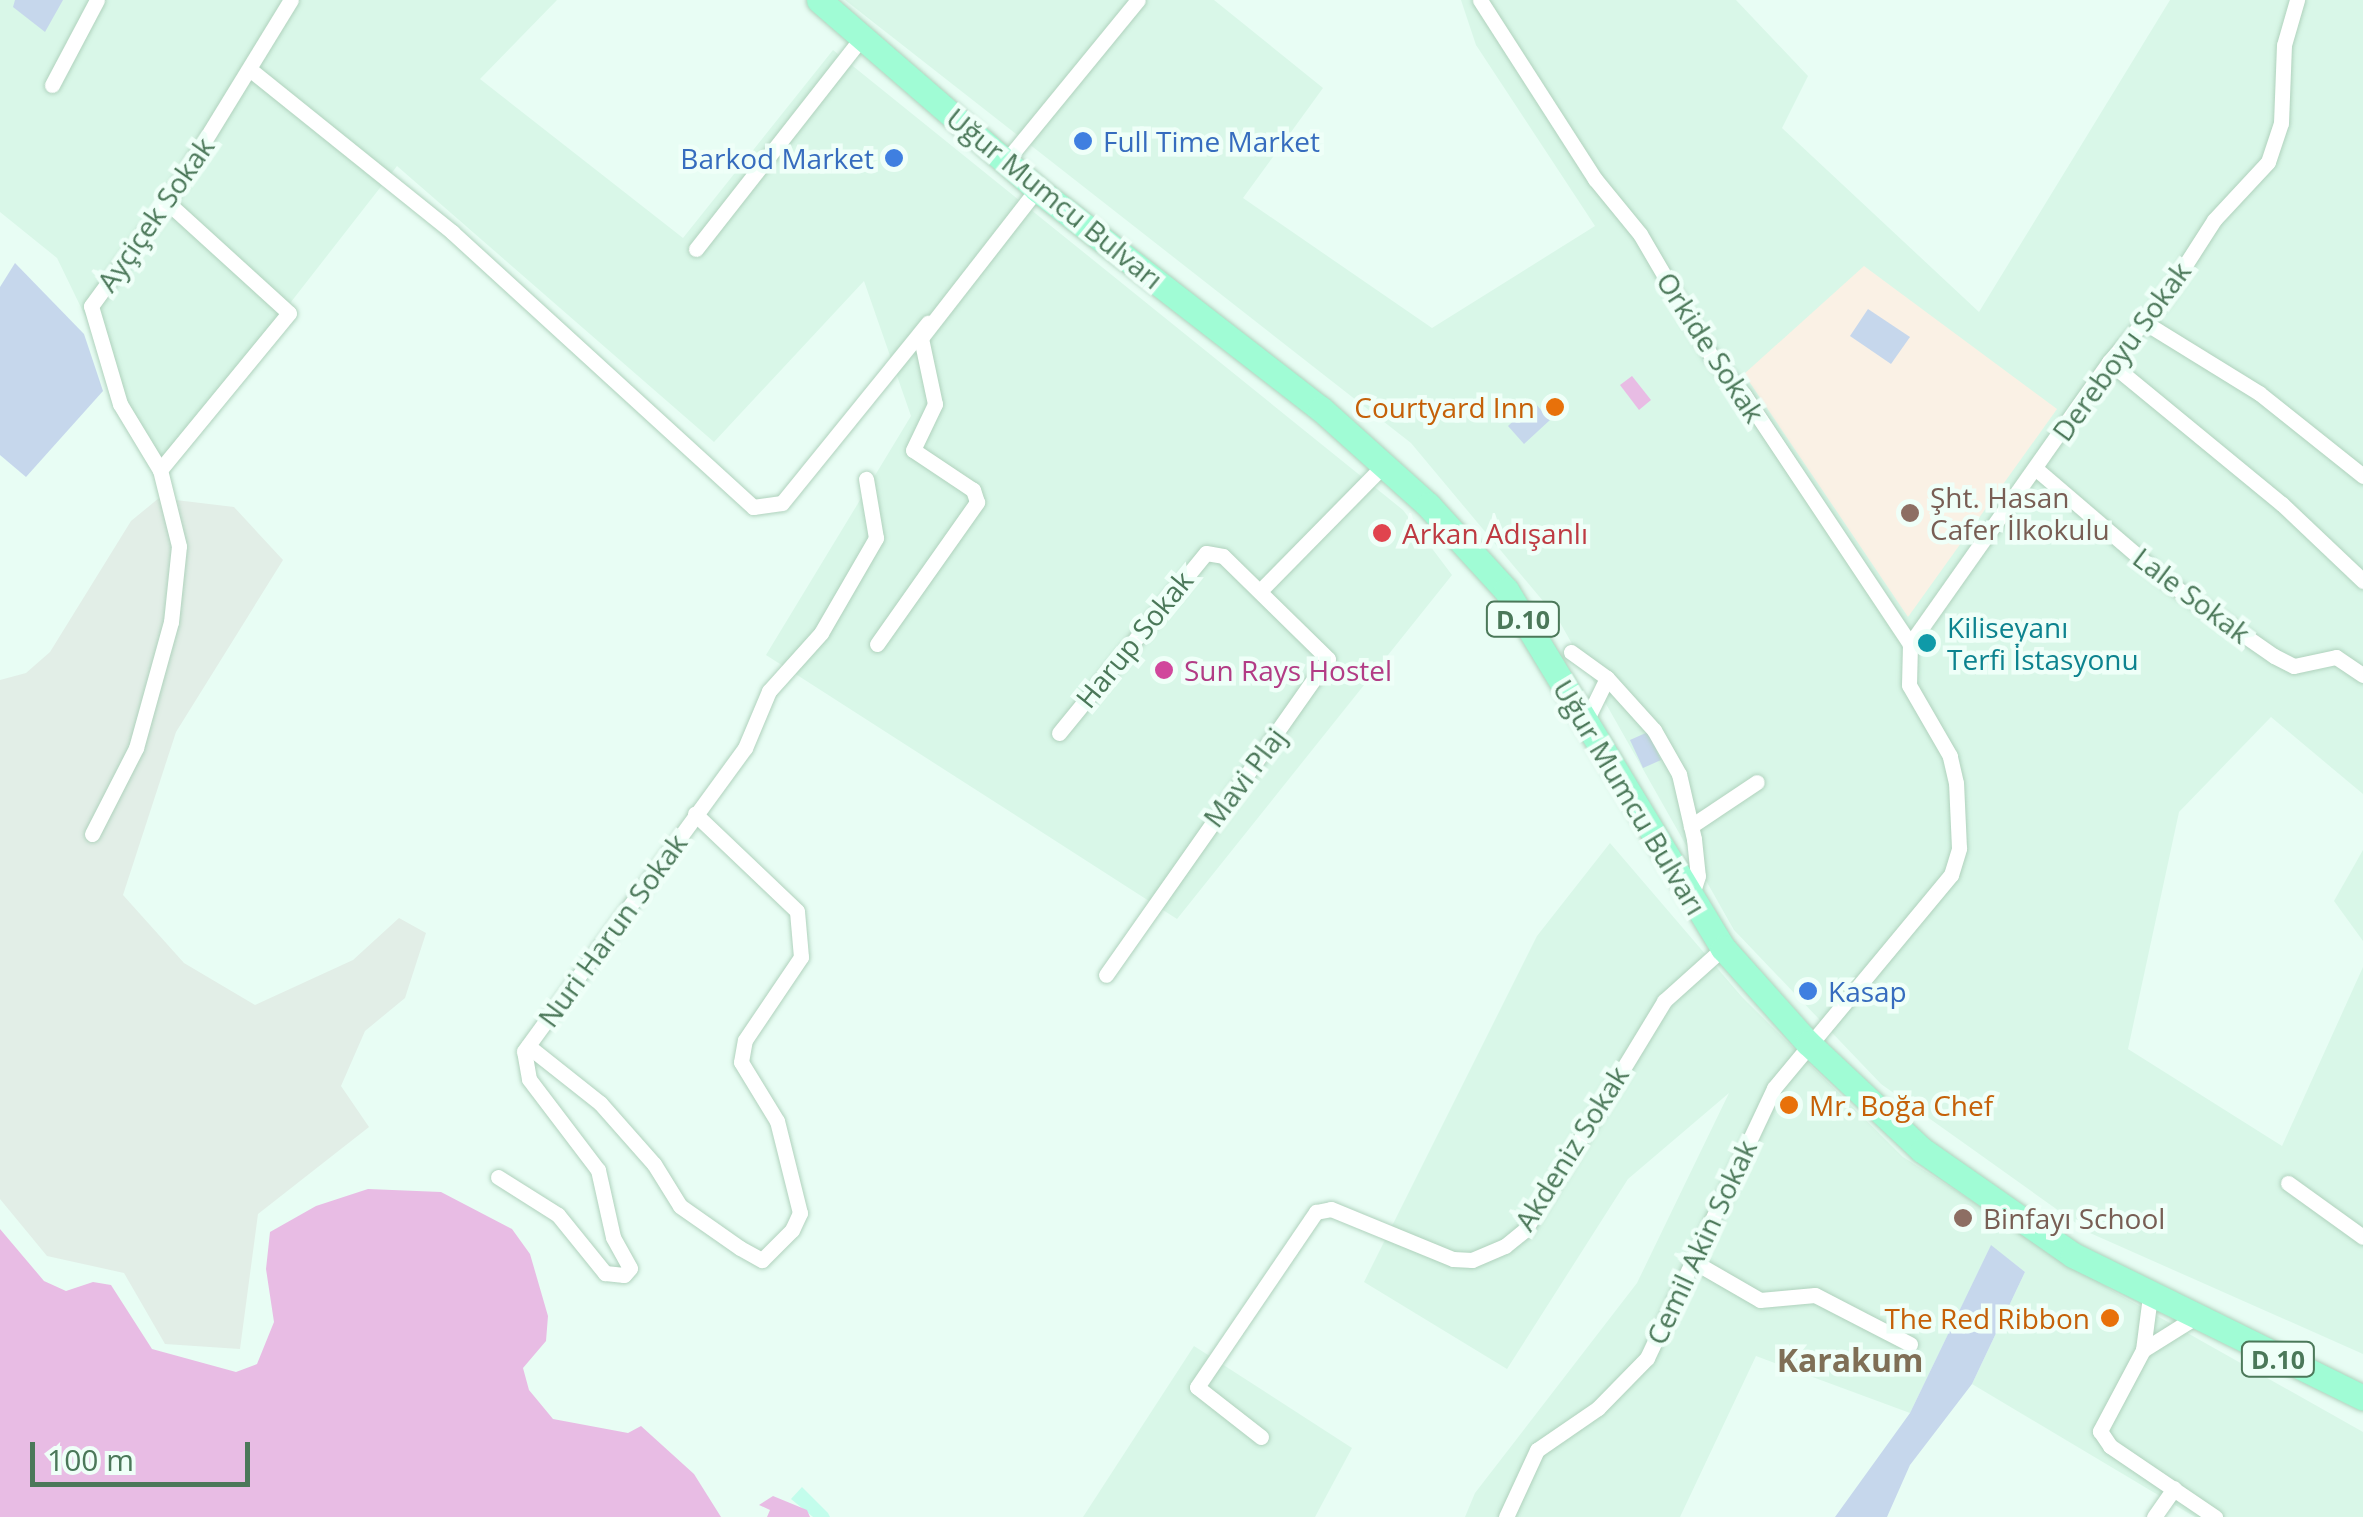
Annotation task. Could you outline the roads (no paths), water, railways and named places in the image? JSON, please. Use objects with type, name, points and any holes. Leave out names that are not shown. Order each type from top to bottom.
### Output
[{"type":"main road","name":"Uğur Mumcu Bulvarı","points":[[818,0],[1036,189],[1386,463],[1506,590],[1690,901],[1723,948],[1808,1043],[1922,1150],[1997,1207],[2150,1296],[2363,1398]]},
{"type":"street","points":[[52,86],[97,0]]},
{"type":"street","name":"Ayçiçek Sokak","points":[[92,834],[136,748],[171,622],[180,546],[160,470],[120,404],[92,306],[167,202],[252,71],[291,0]]},
{"type":"street","points":[[1006,161],[1138,0]]},
{"type":"street","name":"Orkide Sokak","points":[[1480,0],[1595,180],[1640,234],[1712,357],[1744,395],[1910,644]]},
{"type":"street","name":"Dereboyu Sokak","points":[[1910,644],[2214,220],[2268,162],[2281,123],[2284,45],[2297,0]]},
{"type":"street","points":[[696,249],[862,37]]},
{"type":"street","points":[[252,71],[452,232],[754,507],[782,502],[1036,189]]},
{"type":"street","points":[[160,470],[289,313],[167,202]]},
{"type":"street","points":[[2144,322],[2258,392],[2363,476]]},
{"type":"street","points":[[876,644],[977,502],[973,490],[913,450],[935,404],[919,348],[928,323]]},
{"type":"street","points":[[2109,362],[2282,504],[2363,581]]},
{"type":"street","points":[[1260,590],[1386,463]]},
{"type":"street","name":"Lale Sokak","points":[[2034,468],[2170,583],[2274,656],[2294,666],[2336,656],[2363,675]]},
{"type":"street","name":"Nuri Harun Sokak","points":[[498,1177],[558,1215],[605,1273],[614,1277],[630,1268],[613,1237],[598,1170],[528,1079],[528,1046],[746,748],[768,691],[821,632],[876,538],[866,479]]},
{"type":"street","name":"Harup Sokak","points":[[1059,733],[1200,557],[1223,556],[1260,590]]},
{"type":"street","name":"Mavi Plaj","points":[[1106,975],[1328,659],[1260,590]]},
{"type":"street","points":[[1808,1043],[1936,901],[1959,848],[1950,756],[1909,685],[1910,644]]},
{"type":"street","points":[[1572,652],[1607,678],[1654,730],[1679,774],[1698,876],[1690,901]]},
{"type":"street","points":[[1585,723],[1607,678]]},
{"type":"street","points":[[1691,826],[1757,782]]},
{"type":"street","name":"Nuri Harun Sokak","points":[[528,1046],[600,1102],[680,1206],[740,1248],[762,1260],[792,1230],[800,1212],[777,1120],[742,1062],[745,1040],[801,957],[797,912],[695,814]]},
{"type":"street","name":"Akdeniz Sokak","points":[[1261,1437],[1197,1387],[1316,1212],[1331,1209],[1453,1259],[1472,1260],[1505,1246],[1525,1230],[1664,1001],[1723,948]]},
{"type":"street","name":"Cemil Akin Sokak","points":[[1506,1517],[1536,1450],[1598,1408],[1647,1358],[1696,1263],[1713,1211],[1754,1128],[1808,1043]]},
{"type":"street","points":[[2288,1183],[2363,1236]]},
{"type":"street","points":[[1696,1263],[1760,1300],[1815,1295],[1910,1344]]},
{"type":"street","points":[[2150,1296],[2143,1350],[2100,1431],[2110,1446],[2215,1517]]},
{"type":"street","points":[[2143,1350],[2194,1318]]},
{"type":"street","points":[[2154,1517],[2174,1488]]},
{"type":"place","name":"Full Time Market","points":[[1083,141]]},
{"type":"place","name":"Barkod Market","points":[[894,158]]},
{"type":"place","name":"Courtyard Inn","points":[[1555,407]]},
{"type":"place","name":"Şht. Hasan Cafer İlkokulu","points":[[1910,513]]},
{"type":"place","name":"Arkan Adışanlı","points":[[1382,533]]},
{"type":"place","name":"Kiliseyanı Terfi İstasyonu","points":[[1927,643]]},
{"type":"place","name":"Sun Rays Hostel","points":[[1164,670]]},
{"type":"place","name":"Kasap","points":[[1808,991]]},
{"type":"place","name":"Mr. Boğa Chef","points":[[1789,1105]]},
{"type":"place","name":"Binfayı School","points":[[1963,1218]]},
{"type":"place","name":"The Red Ribbon","points":[[2110,1318]]},
{"type":"district","name":"Karakum","points":[[1850,1360]]}]
